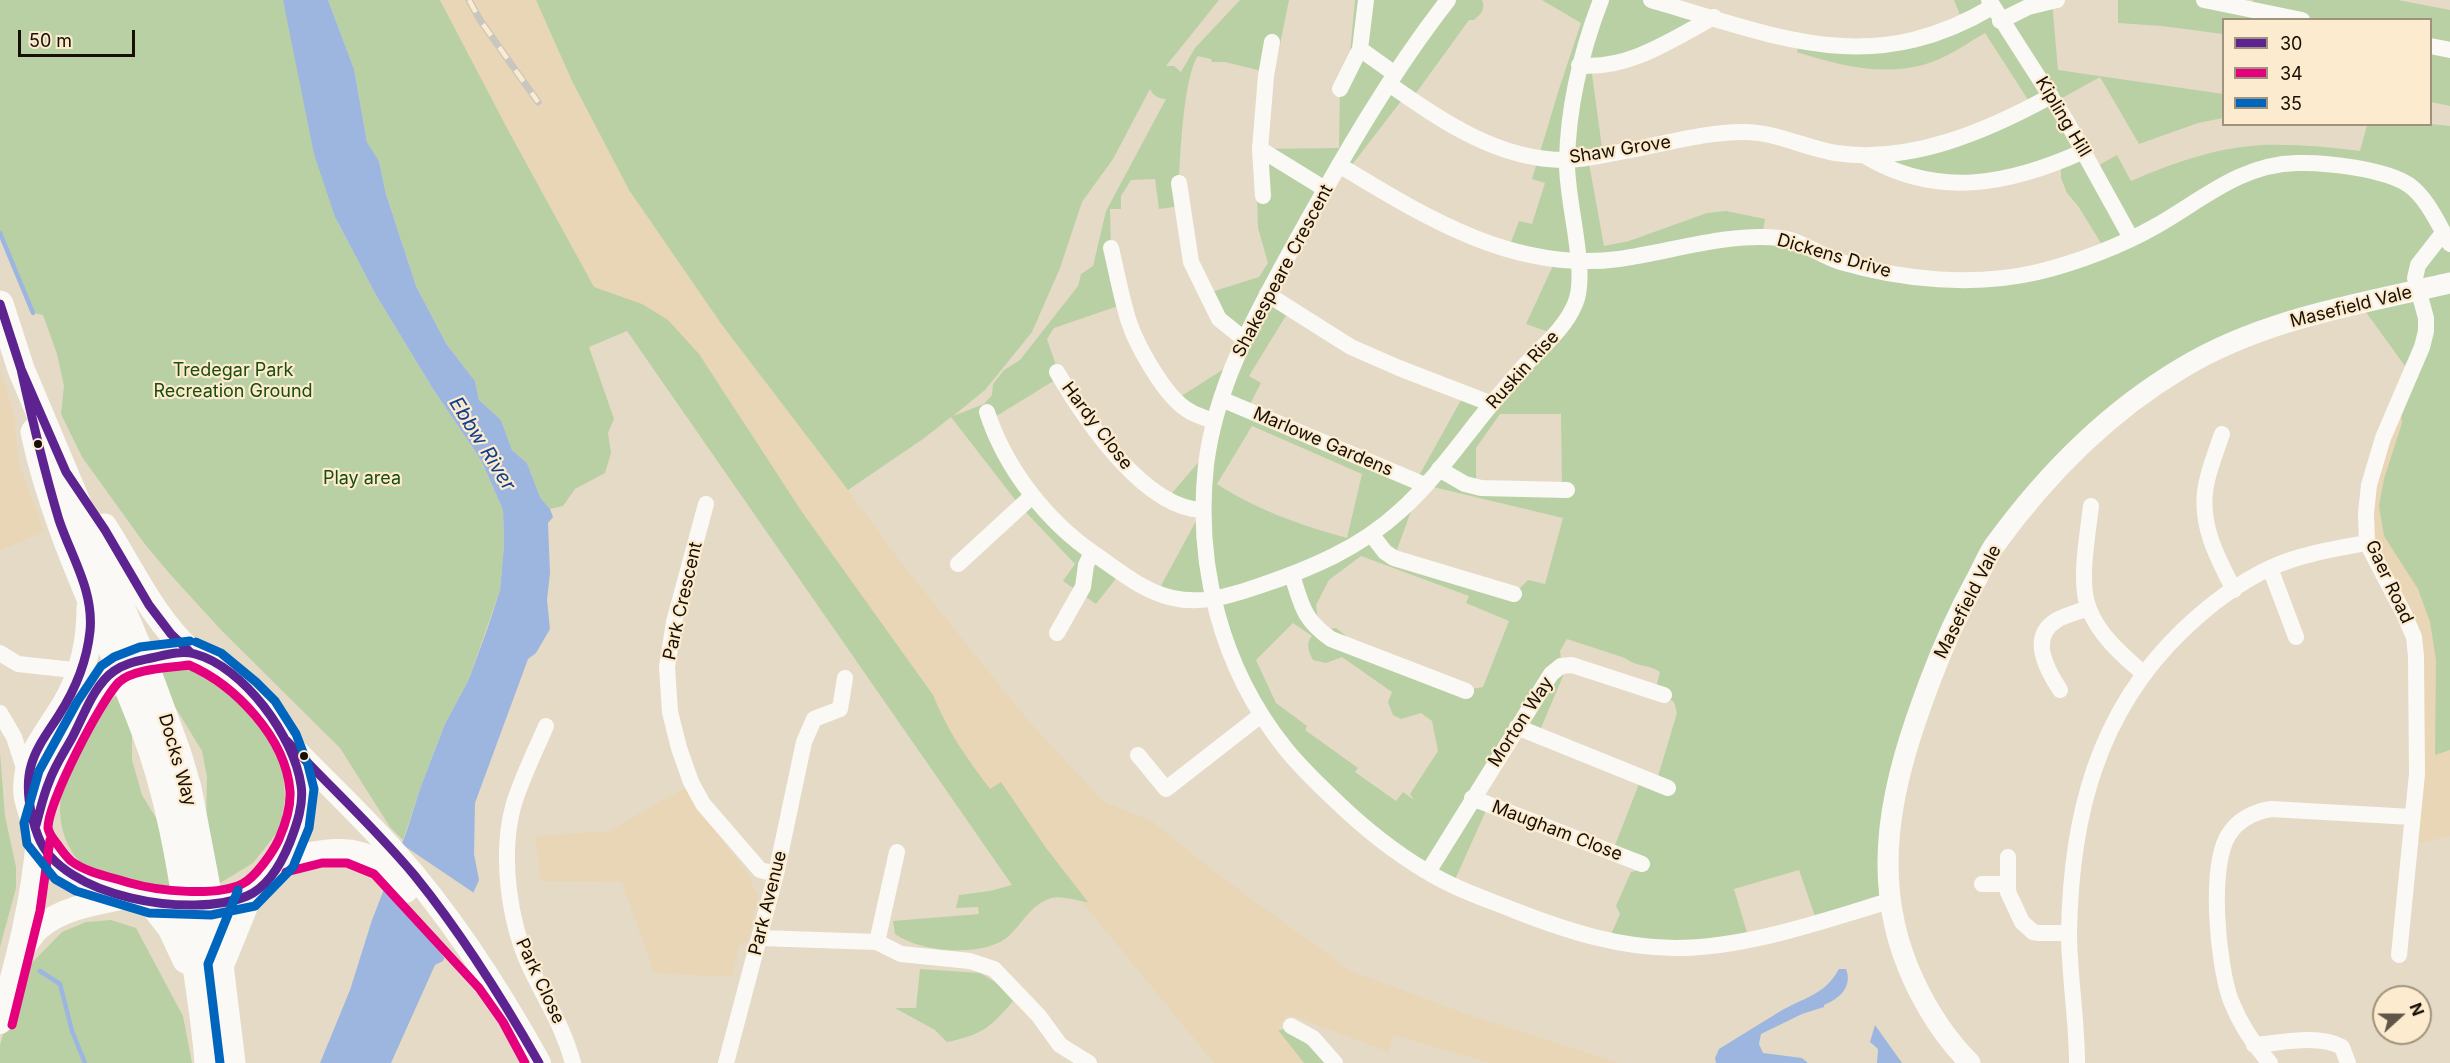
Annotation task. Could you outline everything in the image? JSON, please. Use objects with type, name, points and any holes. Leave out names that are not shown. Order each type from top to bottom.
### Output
[{"type":"main road","points":[[0,304],[21,369],[66,472],[105,530],[149,605],[171,634],[191,653],[214,663],[248,690],[266,708],[285,740],[297,769],[302,791],[297,826],[283,860],[249,895],[220,965]]},
{"type":"main road","name":"Docks Way","points":[[21,369],[38,449],[65,536],[90,604],[124,667],[157,693],[185,777],[198,903],[200,992],[208,1063]]},
{"type":"main road","name":"Docks Way","points":[[66,472],[124,667]]},
{"type":"main road","points":[[90,604],[90,629],[80,670],[69,697],[34,753],[27,778],[27,795],[37,832],[62,869],[80,880],[138,899],[171,928],[200,992]]},
{"type":"main road","points":[[0,1022],[20,951],[35,880],[37,832],[50,777],[88,708],[124,667],[191,653]]},
{"type":"main road","points":[[285,740],[391,861],[424,913],[488,980],[513,1016],[539,1063]]},
{"type":"main road","points":[[283,860],[321,851],[349,851],[369,858],[391,861]]},
{"type":"main road","points":[[20,951],[39,928],[56,917],[89,904],[138,899],[198,903],[249,895]]},
{"type":"main road","name":"Docks Way","points":[[198,903],[220,965],[232,1063]]},
{"type":"street","points":[[1340,89],[1360,49],[1366,0]]},
{"type":"street","name":"Shakespeare Crescent","points":[[1448,0],[1392,79],[1325,189],[1244,339],[1213,421],[1203,510],[1206,552],[1214,599],[1226,644],[1261,715],[1285,748],[1312,778],[1366,829],[1428,872],[1495,903],[1548,924],[1615,943],[1677,948],[1732,943],[1889,901]]},
{"type":"street","name":"Ruskin Rise","points":[[987,412],[994,437],[1008,463],[1032,496],[1092,552],[1139,584],[1157,593],[1182,600],[1214,599],[1323,563],[1371,534],[1400,511],[1425,485],[1492,404],[1569,319],[1578,300],[1580,270],[1567,189],[1567,160],[1573,92],[1579,65],[1601,0]]},
{"type":"street","points":[[1651,0],[1782,38],[1834,47],[1873,47],[1903,43],[1943,31],[1994,9],[2028,7],[2056,0]]},
{"type":"street","points":[[2204,0],[2292,18]]},
{"type":"street","name":"Kipling Hill","points":[[1994,9],[2084,151],[2131,238]]},
{"type":"street","points":[[1579,65],[1591,67],[1616,63],[1654,50],[1714,17]]},
{"type":"street","points":[[1263,196],[1260,149],[1266,76],[1272,42]]},
{"type":"street","points":[[2432,46],[2450,50]]},
{"type":"street","name":"Shaw Grove","points":[[1360,49],[1441,120],[1472,137],[1509,152],[1538,158],[1567,160],[1718,133],[1747,132],[1770,135],[1822,151],[1867,157],[1937,145],[2023,112],[2051,96]]},
{"type":"street","points":[[1260,149],[1325,189]]},
{"type":"street","name":"Shaw Grove","points":[[1867,157],[1903,175],[1929,181],[1962,184],[2033,171],[2084,151]]},
{"type":"street","name":"Dickens Drive","points":[[1339,165],[1426,217],[1483,243],[1539,258],[1616,260],[1753,237],[1783,238],[1837,261],[1879,273],[1927,279],[1990,279],[2037,272],[2083,258],[2153,228],[2220,184],[2245,173],[2272,166],[2297,163],[2360,170],[2389,177],[2408,185],[2421,197],[2447,238],[2418,265],[2415,278],[2419,290]]},
{"type":"street","points":[[1179,183],[1191,262],[1218,319],[1244,339]]},
{"type":"street","points":[[1111,248],[1126,314],[1150,364],[1175,400],[1191,412],[1213,421]]},
{"type":"street","name":"Masefield Vale","points":[[1970,1063],[1941,1028],[1923,999],[1897,938],[1889,901],[1888,843],[1894,798],[1904,752],[1944,644],[1992,549],[2035,494],[2126,406],[2183,367],[2229,344],[2278,325],[2450,283]]},
{"type":"street","name":"Gaer Road","points":[[2399,955],[2416,774],[2414,637],[2367,543],[2366,513],[2369,485],[2383,438],[2422,347],[2426,331],[2419,290]]},
{"type":"street","points":[[1267,294],[1351,347],[1492,404]]},
{"type":"street","name":"Hardy Close","points":[[1057,372],[1075,403],[1136,476],[1174,505],[1203,510]]},
{"type":"street","name":"Marlowe Gardens","points":[[1221,399],[1425,485]]},
{"type":"street","points":[[2222,434],[2205,490],[2205,518],[2215,553],[2234,590]]},
{"type":"street","points":[[1439,469],[1465,484],[1481,488],[1567,490]]},
{"type":"street","points":[[958,564],[1032,496]]},
{"type":"street","name":"Park Crescent","points":[[706,504],[674,622],[667,667],[670,712],[691,782],[703,804],[760,870],[776,874]]},
{"type":"street","points":[[2091,506],[2084,573],[2088,608],[2112,646],[2143,673]]},
{"type":"street","points":[[1371,534],[1385,552],[1394,558],[1515,594]]},
{"type":"street","points":[[2077,1063],[2069,933],[2078,828],[2088,786],[2103,744],[2123,705],[2143,673],[2206,608],[2270,568],[2317,552],[2367,543]]},
{"type":"street","points":[[1057,633],[1083,587],[1086,566],[1092,552]]},
{"type":"street","points":[[2270,568],[2296,637]]},
{"type":"street","points":[[1292,575],[1313,626],[1331,639],[1466,691]]},
{"type":"street","points":[[2060,690],[2047,671],[2041,652],[2047,629],[2056,620],[2088,608]]},
{"type":"street","points":[[0,653],[18,664],[80,670],[124,667]]},
{"type":"street","name":"Morton Way","points":[[1428,872],[1551,674],[1561,666],[1572,665],[1664,694]]},
{"type":"street","name":"Park Avenue","points":[[726,1063],[776,874],[804,742],[814,719],[840,709],[845,678]]},
{"type":"street","points":[[0,712],[14,737],[27,778]]},
{"type":"street","points":[[1138,755],[1166,789],[1261,715]]},
{"type":"street","name":"Park Close","points":[[546,726],[513,807],[505,873],[519,943],[559,1021],[573,1063]]},
{"type":"street","points":[[1517,727],[1668,788]]},
{"type":"street","name":"Maugham Close","points":[[1472,798],[1642,864]]},
{"type":"street","points":[[2270,1063],[2254,1045],[2242,1026],[2230,998],[2217,922],[2218,878],[2223,848],[2228,835],[2238,823],[2253,812],[2271,809],[2412,817]]},
{"type":"street","points":[[877,942],[897,852]]},
{"type":"street","points":[[2008,856],[2010,898],[2027,928],[2039,933],[2069,933]]},
{"type":"street","points":[[1982,884],[2008,884]]},
{"type":"street","points":[[760,938],[877,942],[901,954],[970,961],[994,969],[1039,1016],[1060,1045],[1089,1063]]},
{"type":"street","points":[[1292,1026],[1313,1038],[1335,1063]]},
{"type":"street","points":[[2254,1045],[2321,1040],[2333,1042],[2342,1047],[2348,1063]]},
{"type":"shaded area","points":[[440,0],[536,0],[572,81],[629,190],[722,325],[899,560],[1025,717],[1104,802],[1152,821],[1216,873],[1351,971],[1463,1013],[1619,1063],[1490,1063],[1393,1035],[1389,1052],[1287,1014],[1278,1030],[1304,1063],[1214,1063],[1056,870],[1025,891],[679,399],[594,287]]},
{"type":"shaded area","points":[[2450,352],[2450,836],[2410,845],[2416,656],[2387,584],[2366,513],[2383,438]]},
{"type":"shaded area","points":[[0,369],[14,414],[18,461],[44,532],[0,550]]},
{"type":"shaded area","points":[[686,787],[696,806],[746,871],[758,897],[748,940],[739,946],[732,977],[654,973],[622,882],[541,881],[535,836],[609,831]]},
{"type":"green space","name":"Tredegar Park Recreation Ground","points":[[0,0],[283,0],[335,217],[376,295],[433,389],[481,460],[503,510],[504,545],[500,590],[469,679],[445,724],[403,840],[390,827],[340,748],[222,631],[144,543],[82,457],[61,414],[64,386],[57,354],[43,315],[33,313],[0,233]]},
{"type":"green space","points":[[328,0],[440,0],[594,287],[642,304],[668,320],[699,354],[802,512],[933,695],[951,732],[973,767],[990,789],[1001,782],[1046,848],[1088,902],[1060,897],[1051,898],[1033,909],[1010,935],[986,947],[970,950],[936,949],[906,940],[895,934],[893,921],[979,914],[978,907],[956,908],[959,895],[990,891],[1012,885],[627,331],[589,347],[614,419],[608,433],[611,453],[605,473],[575,489],[563,506],[550,509],[540,497],[527,463],[512,450],[501,420],[479,400],[475,381],[447,345],[416,286],[386,194],[379,161],[367,142],[354,69]]},
{"type":"green space","points":[[536,0],[1219,0],[1166,66],[1174,66],[1181,72],[1195,48],[1240,0],[1289,0],[1274,74],[1225,62],[1212,62],[1211,59],[1198,56],[1193,66],[1186,97],[1180,154],[1179,182],[1182,206],[1159,209],[1155,179],[1131,180],[1121,196],[1121,209],[1110,209],[1111,248],[1124,304],[1054,328],[1047,339],[1060,377],[990,420],[1032,496],[1121,572],[1096,604],[1063,581],[1075,564],[1020,506],[951,417],[848,490],[722,325],[629,190],[572,81]],"holes":[[[1150,89],[1157,97],[1166,99],[1106,211],[1093,266],[1081,274],[1078,286],[1020,360],[1004,370],[993,384],[992,395],[984,404],[953,416],[985,390],[1032,332],[1060,268],[1082,202],[1113,159]]]},
{"type":"green space","points":[[1355,0],[1482,0],[1481,13],[1474,20],[1469,20],[1411,100],[1405,96],[1348,170],[1340,165],[1267,294],[1290,309],[1249,376],[1261,383],[1248,408],[1416,481],[1465,393],[1492,404],[1554,334],[1526,324],[1556,259],[1508,250],[1519,221],[1532,224],[1545,183],[1532,179],[1581,23],[1542,0],[1653,0],[1714,17],[1591,67],[1603,155],[1588,158],[1604,246],[1629,241],[1707,213],[1726,211],[1765,219],[1762,237],[1837,261],[1990,279],[2104,248],[2078,206],[2067,193],[2061,178],[2061,169],[1962,184],[1882,166],[1905,152],[2032,106],[1985,33],[1939,59],[1907,68],[1859,68],[1797,52],[1800,41],[1834,47],[1963,23],[1954,0],[2057,0],[2052,1],[2058,70],[2222,94],[2222,118],[2198,123],[2139,144],[2100,77],[2055,102],[2094,168],[2117,155],[2131,181],[2196,157],[2229,149],[2264,145],[2300,145],[2360,151],[2367,126],[2432,126],[2432,124],[2450,126],[2450,750],[2435,755],[2436,660],[2430,622],[2418,589],[2384,536],[2379,506],[2384,479],[2402,423],[2401,413],[2410,373],[2360,304],[2278,325],[2126,406],[1992,549],[1904,752],[1889,901],[1817,922],[1799,870],[1734,889],[1749,939],[1608,941],[1620,914],[1616,906],[1631,872],[1639,870],[1612,853],[1642,776],[1656,783],[1677,713],[1674,702],[1655,691],[1660,672],[1567,639],[1560,651],[1563,676],[1538,735],[1517,727],[1472,798],[1489,804],[1453,884],[1366,829],[1261,715],[1213,599],[1157,593],[1202,510],[1166,500],[1208,451],[1213,421],[1175,400],[1235,362],[1244,339],[1205,294],[1259,277],[1268,263],[1258,228],[1257,196],[1260,149],[1339,148],[1340,89],[1350,53]],"holes":[[[1500,414],[1561,414],[1562,489],[1476,487],[1476,448]],[[1252,426],[1362,474],[1347,538],[1279,516],[1217,484]],[[1425,485],[1563,518],[1545,584],[1528,580],[1514,594],[1394,558],[1418,492]],[[1361,556],[1469,596],[1466,603],[1509,621],[1483,687],[1472,689],[1348,645],[1345,635],[1336,628],[1319,630],[1316,605],[1329,580]],[[1293,623],[1312,636],[1308,645],[1313,660],[1326,663],[1342,657],[1392,692],[1388,702],[1393,715],[1401,719],[1421,713],[1432,721],[1438,751],[1410,794],[1414,800],[1403,792],[1396,801],[1355,772],[1358,768],[1305,730],[1307,726],[1276,703],[1256,660]]]},
{"type":"green space","points":[[2118,0],[2204,0],[2251,9],[2253,0],[2398,0],[2450,10],[2450,106],[2432,102],[2432,18],[2222,18],[2222,34],[2118,23]]},
{"type":"green space","points":[[187,670],[219,679],[247,703],[271,737],[283,771],[285,799],[280,829],[253,863],[217,885],[206,830],[207,777],[202,751],[169,697],[160,671]]},
{"type":"green space","points":[[118,694],[132,732],[132,760],[142,795],[164,831],[172,888],[117,881],[96,874],[78,860],[71,850],[62,827],[60,803],[67,775],[100,715]]},
{"type":"green space","points":[[0,753],[5,816],[16,867],[16,888],[0,947]]},
{"type":"green space","points":[[111,920],[136,928],[183,1016],[192,1063],[0,1063],[0,1045],[20,975],[62,932],[86,922]]},
{"type":"green space","points":[[920,969],[980,973],[997,983],[1013,1001],[985,1029],[947,1042],[935,1030],[895,1008],[916,1008]]},
{"type":"green space","points":[[1285,1029],[1305,1042],[1325,1063],[1304,1063],[1278,1030]]},
{"type":"water","name":"Ebbw River","points":[[283,0],[328,0],[354,69],[367,142],[379,161],[386,194],[416,286],[447,345],[475,381],[479,400],[501,420],[512,450],[527,463],[540,497],[550,509],[553,517],[548,523],[550,573],[547,600],[550,629],[536,653],[528,659],[475,803],[474,854],[479,880],[443,961],[435,965],[391,1063],[320,1063],[350,990],[372,920],[406,833],[421,786],[445,724],[469,679],[488,627],[500,590],[504,545],[503,510],[481,460],[433,389],[376,295],[335,217],[314,154]]},
{"type":"water","points":[[1839,969],[1846,969],[1848,981],[1839,996],[1824,1007],[1802,1014],[1761,1034],[1759,1044],[1763,1053],[1802,1058],[1808,1063],[1716,1063],[1715,1058],[1719,1049],[1779,1012],[1820,991]]},
{"type":"water","points":[[1875,1025],[1902,1063],[1877,1063],[1878,1049],[1870,1042]]},
{"type":"pier","points":[[400,843],[477,895],[446,960],[383,882]]},
{"type":"waterway","points":[[0,233],[33,313]]},
{"type":"waterway","points":[[40,971],[60,984],[72,1031],[85,1063]]},
{"type":"railway","points":[[469,0],[480,20],[538,102]]},
{"type":"transit line","name":"30","points":[[0,304],[21,369],[66,472],[105,530],[149,605],[171,634],[191,653]]},
{"type":"transit line","name":"30","points":[[21,369],[38,444],[59,520],[85,588],[90,616],[86,653],[75,685],[36,752],[29,774],[28,792],[33,819],[38,836],[51,857],[73,875],[100,888],[130,898],[194,905],[223,903],[255,892],[278,866],[295,828],[301,807],[302,792],[296,766],[288,746],[264,706],[231,673],[213,661],[195,654],[173,653],[123,666],[114,671],[101,684],[54,770],[36,825]]},
{"type":"transit line","name":"35","points":[[190,641],[140,647],[114,657],[101,666],[77,702],[39,771],[24,823],[27,844],[55,879],[76,891],[149,913],[211,915],[255,906],[293,867],[309,828],[314,789],[296,734],[275,701],[256,682],[221,653],[196,642]]},
{"type":"transit line","name":"34","points":[[189,665],[224,686],[240,700],[268,733],[279,752],[286,771],[290,797],[289,810],[276,844],[263,864],[247,881],[231,888],[203,892],[142,886],[84,869],[71,861],[51,836],[48,828],[50,815],[77,752],[100,709],[119,682],[143,671],[189,665]]},
{"type":"transit line","name":"30","points":[[286,740],[415,876],[481,967],[539,1063]]},
{"type":"transit line","name":"34","points":[[12,1025],[40,911],[50,840]]},
{"type":"transit line","name":"34","points":[[286,872],[322,863],[347,863],[374,874],[479,988],[503,1022],[525,1063]]},
{"type":"transit line","name":"35","points":[[220,1063],[208,964],[238,890]]},
{"type":"park label","name":"Play area","points":[[362,479]]}]
